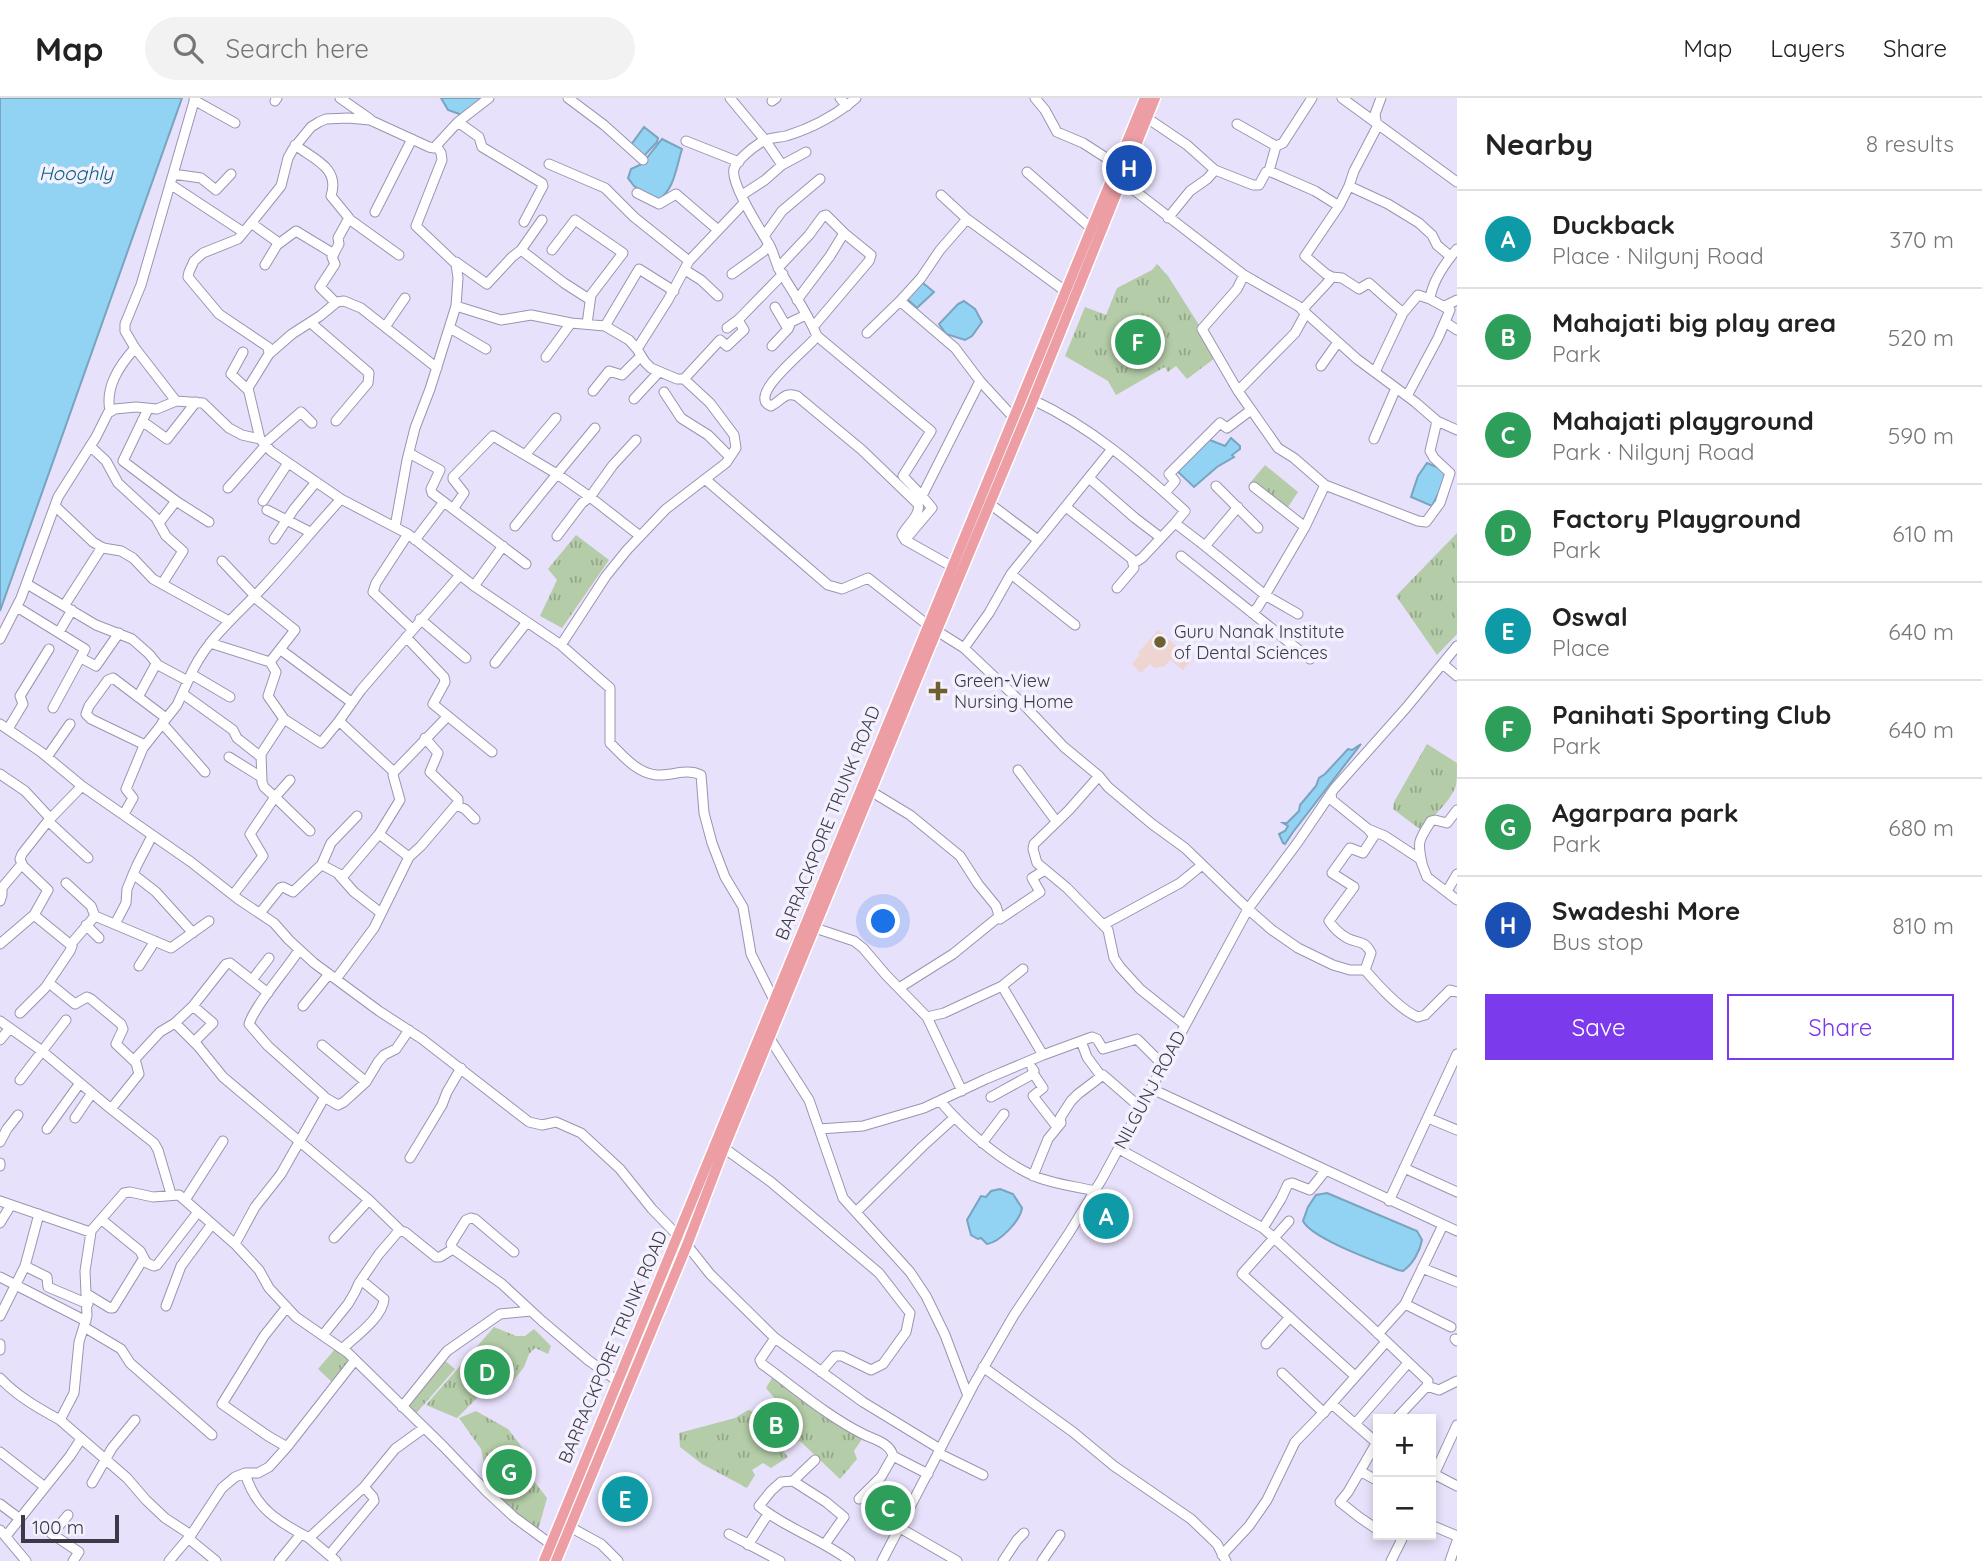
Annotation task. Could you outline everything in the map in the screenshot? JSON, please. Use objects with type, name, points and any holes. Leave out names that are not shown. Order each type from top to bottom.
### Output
[{"type":"main road","name":"BARRACKPORE TRUNK ROAD","points":[[544,1561],[556,1552],[570,1527],[687,1245],[765,1037],[775,1000],[1033,400],[1120,173],[1145,98]]},
{"type":"main road","name":"BARRACKPORE TRUNK ROAD","points":[[556,1552],[619,1382],[678,1236],[815,929],[872,792],[953,567],[1065,291],[1091,228],[1155,98]]},
{"type":"street","points":[[340,98],[370,120],[429,147],[437,147],[458,122],[489,98]]},
{"type":"street","points":[[570,98],[643,160]]},
{"type":"street","points":[[730,98],[782,164]]},
{"type":"street","points":[[839,98],[847,106]]},
{"type":"street","points":[[856,98],[821,123],[765,140],[739,162],[734,174],[743,199],[815,332],[931,431],[903,475],[932,508],[905,540]]},
{"type":"street","points":[[1035,98],[1057,131],[1083,143],[1168,218],[1244,275],[1304,312],[1437,421],[1457,430]]},
{"type":"street","points":[[1276,146],[1283,143],[1312,98]]},
{"type":"street","points":[[1342,98],[1457,182]]},
{"type":"street","points":[[1381,98],[1375,114],[1377,127],[1349,186],[1339,206],[1305,256],[1326,274],[1342,278],[1359,289],[1370,283],[1404,313]]},
{"type":"street","points":[[176,401],[135,348],[125,331],[125,324],[141,285],[194,99],[235,123]]},
{"type":"street","points":[[269,354],[268,347],[219,314],[188,277],[189,272],[202,253],[237,239],[251,223],[281,186],[288,158],[295,145],[311,127],[326,118],[370,120]]},
{"type":"street","points":[[1147,118],[1187,145],[1215,170],[1257,186],[1269,171],[1276,146]]},
{"type":"street","points":[[458,122],[479,137],[482,147],[542,183],[524,222]]},
{"type":"street","points":[[1237,124],[1276,146]]},
{"type":"street","points":[[375,212],[412,139]]},
{"type":"street","points":[[686,141],[739,162]]},
{"type":"street","points":[[295,145],[331,172],[334,184],[331,196],[349,219],[399,255]]},
{"type":"street","points":[[437,147],[442,160],[416,226],[454,261],[487,284],[521,250],[541,220]]},
{"type":"street","points":[[593,391],[609,371],[622,375],[639,352],[687,265],[743,199],[782,164],[806,152]]},
{"type":"street","points":[[549,164],[606,188],[634,218],[718,296]]},
{"type":"street","points":[[1168,218],[1190,191],[1215,170]]},
{"type":"street","points":[[1269,171],[1315,191],[1339,206]]},
{"type":"street","points":[[1027,172],[1091,228]]},
{"type":"street","points":[[171,179],[201,178],[216,190],[231,174]]},
{"type":"street","points":[[171,179],[243,232]]},
{"type":"street","points":[[732,274],[764,251],[766,240],[782,211],[820,179]]},
{"type":"street","points":[[1349,186],[1388,204],[1419,223],[1432,235],[1437,245],[1454,253],[1431,292],[1430,299]]},
{"type":"street","points":[[637,193],[659,204],[676,194],[718,230]]},
{"type":"street","points":[[941,195],[967,219],[1065,291]]},
{"type":"street","points":[[727,328],[738,320],[780,271],[822,216],[830,217],[844,233],[871,255],[815,332],[773,380],[763,400],[771,406],[785,395],[797,396],[862,450],[918,504],[919,509],[902,535],[905,540],[953,567]]},
{"type":"street","points":[[336,303],[320,288],[335,264],[331,258],[349,219]]},
{"type":"street","points":[[867,333],[921,278],[940,250],[967,219]]},
{"type":"street","points":[[552,250],[575,220],[623,253],[589,299],[587,324]]},
{"type":"street","points":[[251,223],[279,243]]},
{"type":"street","points":[[265,265],[279,243],[297,231],[334,254]]},
{"type":"street","points":[[797,299],[844,233]]},
{"type":"street","points":[[521,250],[589,299]]},
{"type":"street","points":[[395,527],[415,428],[456,306],[458,278],[454,261]]},
{"type":"street","points":[[605,326],[639,269],[674,291]]},
{"type":"street","points":[[1244,275],[1237,289],[1202,329],[1238,391],[1279,448],[1325,485],[1426,522],[1440,503],[1450,473],[1430,451],[1437,421]]},
{"type":"street","points":[[1238,391],[1295,333],[1304,312],[1332,276]]},
{"type":"street","points":[[1375,372],[1404,313],[1418,295],[1450,310],[1407,396]]},
{"type":"street","points":[[385,327],[405,298]]},
{"type":"street","points":[[900,300],[955,348],[980,381],[1014,418]]},
{"type":"street","points":[[1444,306],[1457,300]]},
{"type":"street","points":[[263,443],[248,390],[249,384],[269,354],[284,340],[336,303],[344,301],[361,308],[437,368]]},
{"type":"street","points":[[456,306],[501,320],[531,314],[571,323],[605,326],[629,340],[645,362],[659,372],[684,379],[710,403],[734,435],[736,449],[726,464],[666,509],[640,536],[606,576],[561,645]]},
{"type":"street","points":[[775,307],[788,329]]},
{"type":"street","points":[[772,346],[791,322],[806,315]]},
{"type":"street","points":[[684,379],[720,340],[727,346],[744,330],[738,320]]},
{"type":"street","points":[[311,323],[369,373],[368,383],[336,421]]},
{"type":"street","points":[[546,357],[571,323]]},
{"type":"street","points":[[1445,323],[1457,330]]},
{"type":"street","points":[[450,328],[486,349]]},
{"type":"street","points":[[1321,366],[1338,342]]},
{"type":"street","points":[[0,639],[27,584],[64,486],[110,411],[109,391],[121,365],[135,348]]},
{"type":"street","points":[[243,352],[230,373],[248,390]]},
{"type":"street","points":[[634,398],[659,372]]},
{"type":"street","points":[[922,496],[980,381]]},
{"type":"street","points":[[1374,439],[1396,388]]},
{"type":"street","points":[[664,392],[681,418],[708,435],[730,457]]},
{"type":"street","points":[[1033,400],[1090,431],[1185,511],[1142,558],[1134,563]]},
{"type":"street","points":[[110,411],[136,407],[157,409],[176,401],[203,403],[229,429],[263,443],[341,499],[411,537],[474,586],[561,645],[610,688],[610,743],[631,765],[654,775],[692,771],[701,775],[704,813],[712,843],[724,877],[743,906],[751,954],[775,1000]]},
{"type":"street","points":[[142,421],[168,439],[196,402]]},
{"type":"street","points":[[148,409],[123,462],[209,522]]},
{"type":"street","points":[[1165,493],[1175,481],[1169,474],[1220,423],[1227,428],[1251,410]]},
{"type":"street","points":[[228,488],[263,443],[301,412],[312,423]]},
{"type":"street","points":[[526,454],[555,418]]},
{"type":"street","points":[[515,526],[594,428]]},
{"type":"street","points":[[453,509],[464,495],[453,479],[454,475],[493,436],[557,474],[640,536]]},
{"type":"street","points":[[557,536],[636,440]]},
{"type":"street","points":[[90,446],[106,461],[116,480],[159,523],[166,536],[183,552],[162,584]]},
{"type":"street","points":[[964,649],[1011,574],[1112,449]]},
{"type":"street","points":[[409,453],[440,470],[431,490],[526,564]]},
{"type":"street","points":[[288,463],[265,506],[310,532]]},
{"type":"street","points":[[1089,478],[1160,537]]},
{"type":"street","points":[[705,479],[828,586],[842,589],[868,578],[964,649],[1064,747],[1100,776],[1108,787],[1185,848],[1248,909],[1298,948],[1333,965],[1365,971],[1412,1015],[1418,1017],[1425,1015],[1450,990],[1457,992]]},
{"type":"street","points":[[274,539],[316,482]]},
{"type":"street","points":[[1252,614],[1305,527],[1325,485]]},
{"type":"street","points":[[1216,486],[1258,528]]},
{"type":"street","points":[[1254,487],[1305,527]]},
{"type":"street","points":[[124,814],[133,798],[126,789],[145,745],[183,694],[198,658],[341,499]]},
{"type":"street","points":[[159,523],[176,501]]},
{"type":"street","points":[[444,502],[411,537],[376,583],[373,592],[444,677],[445,681],[433,704],[492,752]]},
{"type":"street","points":[[990,503],[1038,540]]},
{"type":"street","points":[[55,506],[93,542],[128,554],[147,574],[162,584],[229,621]]},
{"type":"street","points":[[1066,507],[1132,559],[1134,568],[1117,589]]},
{"type":"street","points":[[1205,546],[1237,507]]},
{"type":"street","points":[[1175,523],[1265,595],[1298,614]]},
{"type":"street","points":[[474,586],[503,546]]},
{"type":"street","points":[[59,632],[68,608],[102,547]]},
{"type":"street","points":[[1181,556],[1310,659]]},
{"type":"street","points":[[222,561],[255,596],[295,629],[270,662]]},
{"type":"street","points":[[1011,574],[1075,625]]},
{"type":"street","points":[[210,643],[270,662],[276,672],[268,698],[284,719],[321,743],[351,702],[460,575]]},
{"type":"street","points":[[27,584],[96,625],[119,633],[142,646],[156,664],[230,697]]},
{"type":"street","points":[[17,607],[85,649],[53,708]]},
{"type":"street","points":[[420,619],[466,658]]},
{"type":"street","points":[[495,663],[527,622]]},
{"type":"street","points":[[81,658],[96,666],[119,633]]},
{"type":"street","name":"NILGUNJ ROAD","points":[[882,1561],[984,1367],[1014,1315],[1095,1191],[1248,909],[1331,794],[1457,646]]},
{"type":"street","points":[[49,649],[20,696],[23,705],[4,727],[274,923],[299,950],[332,976],[461,1068],[529,1122],[542,1125],[556,1122],[581,1133],[620,1169],[710,1274],[775,1338],[863,1402],[982,1475]]},
{"type":"street","points":[[281,650],[351,702]]},
{"type":"street","points":[[138,697],[156,664]]},
{"type":"street","points":[[1443,664],[1457,676]]},
{"type":"street","points":[[145,745],[91,719],[86,713],[109,678],[138,697],[164,721],[205,772]]},
{"type":"street","points":[[183,694],[233,730],[237,738],[261,757]]},
{"type":"street","points":[[321,866],[345,874],[379,834],[400,802],[394,772],[447,716]]},
{"type":"street","points":[[284,719],[264,749],[261,757],[261,777],[264,787],[310,831]]},
{"type":"street","points":[[339,721],[394,772]]},
{"type":"street","points":[[47,757],[69,724]]},
{"type":"street","points":[[425,738],[438,753],[430,770],[431,774],[475,819]]},
{"type":"street","points":[[229,757],[261,777]]},
{"type":"street","points":[[1018,770],[1056,821]]},
{"type":"street","points":[[0,774],[28,794],[49,820],[88,858]]},
{"type":"street","points":[[1100,776],[1034,844],[1037,863],[1068,888],[1108,930],[1114,958],[1140,989],[1185,1025]]},
{"type":"street","points":[[233,895],[263,856],[250,832],[290,780]]},
{"type":"street","points":[[0,944],[35,914],[48,890],[22,864],[22,854],[49,820],[82,786]]},
{"type":"street","points":[[872,792],[910,815],[960,856],[996,906],[1000,919]]},
{"type":"street","points":[[1331,794],[1332,800],[1374,836],[1363,853],[1350,848],[1332,873],[1354,887],[1329,921],[1349,940],[1359,941],[1369,948],[1371,953],[1365,971]]},
{"type":"street","points":[[303,1006],[372,931],[409,857],[458,804]]},
{"type":"street","points":[[1422,865],[1419,841],[1431,821],[1447,823],[1457,810]]},
{"type":"street","points":[[260,914],[279,888],[293,892],[321,866],[331,843],[357,816]]},
{"type":"street","points":[[1368,829],[1385,836],[1420,859],[1427,877],[1457,900]]},
{"type":"street","points":[[379,834],[409,857]]},
{"type":"street","points":[[115,924],[127,902],[127,889],[133,874],[152,836]]},
{"type":"street","points":[[0,901],[1,889],[22,864]]},
{"type":"street","points":[[1103,925],[1181,883],[1202,865]]},
{"type":"street","points":[[899,988],[953,954],[996,919],[1040,892],[1032,878],[1045,870]]},
{"type":"street","points":[[133,874],[156,892],[193,933]]},
{"type":"street","points":[[339,874],[354,892],[381,913]]},
{"type":"street","points":[[1447,891],[1457,874]]},
{"type":"street","points":[[66,883],[91,906],[95,916],[172,948],[209,921]]},
{"type":"street","points":[[35,914],[71,944]]},
{"type":"street","points":[[20,1013],[49,983],[71,951],[71,944],[95,916]]},
{"type":"street","points":[[86,925],[99,938]]},
{"type":"street","points":[[815,929],[854,942],[863,948],[927,1017],[962,1091]]},
{"type":"street","points":[[139,965],[155,941]]},
{"type":"street","points":[[299,950],[251,1019],[250,1026],[324,1097],[338,1105],[344,1102],[366,1082],[384,1055],[396,1049],[409,1030]]},
{"type":"street","points":[[252,980],[269,958]]},
{"type":"street","points":[[134,1061],[160,1032],[175,1023],[193,1006],[228,963],[268,993]]},
{"type":"street","points":[[927,1017],[944,1013],[1002,986],[1023,969]]},
{"type":"street","points":[[49,983],[74,1003],[87,997],[91,999],[121,1024],[123,1029],[116,1044],[134,1061],[139,1074],[111,1109]]},
{"type":"street","points":[[1002,986],[1043,1055]]},
{"type":"street","points":[[193,1006],[213,1023],[194,1042]]},
{"type":"street","points":[[20,1080],[66,1020]]},
{"type":"street","points":[[0,1021],[43,1051],[154,1143],[171,1194]]},
{"type":"street","points":[[175,1023],[223,1077],[369,1200],[401,1231],[436,1256],[440,1257],[453,1249]]},
{"type":"street","points":[[0,1041],[10,1028]]},
{"type":"street","points":[[765,1037],[809,1100],[843,1198],[909,1272],[926,1296],[945,1335],[968,1396]]},
{"type":"street","points":[[819,1129],[863,1126],[924,1108],[1028,1061],[1094,1037],[1103,1049],[1137,1039],[1164,1066]]},
{"type":"street","points":[[1082,1041],[1087,1057],[1101,1076],[1141,1108]]},
{"type":"street","points":[[323,1045],[366,1082]]},
{"type":"street","points":[[1389,1200],[1454,1067],[1457,1054]]},
{"type":"street","points":[[1028,1061],[1043,1088],[1033,1096],[1057,1127]]},
{"type":"street","points":[[410,1158],[461,1068]]},
{"type":"street","points":[[991,1097],[1033,1073]]},
{"type":"street","points":[[1033,1176],[1048,1139],[1061,1123],[1060,1118],[1070,1101],[1101,1076]]},
{"type":"street","points":[[47,1129],[80,1083]]},
{"type":"street","points":[[1152,1089],[1457,1231]]},
{"type":"street","points":[[75,1118],[92,1093]]},
{"type":"street","points":[[235,1244],[255,1207],[281,1174],[324,1097]]},
{"type":"street","points":[[940,1101],[982,1143],[1002,1158],[1033,1176],[1095,1191]]},
{"type":"street","points":[[982,1143],[1004,1114]]},
{"type":"street","points":[[0,1142],[18,1115]]},
{"type":"street","points":[[856,1212],[956,1117]]},
{"type":"street","points":[[1428,1118],[1457,1130]]},
{"type":"street","points":[[185,1200],[223,1141]]},
{"type":"street","points":[[724,1148],[771,1182],[878,1273],[910,1313],[905,1332],[883,1364],[871,1370],[842,1356],[835,1356],[821,1372]]},
{"type":"street","points":[[1119,1149],[1263,1228],[1387,1342],[1427,1381],[1427,1386]]},
{"type":"street","points":[[1404,1168],[1457,1192]]},
{"type":"street","points":[[1263,1228],[1288,1184],[1310,1190],[1326,1170]]},
{"type":"street","points":[[60,1420],[75,1387],[78,1349],[85,1324],[85,1264],[91,1232],[124,1193],[155,1197],[179,1195],[235,1244],[296,1317],[355,1360],[514,1517],[556,1552]]},
{"type":"street","points":[[334,1238],[369,1200]]},
{"type":"street","points":[[0,1201],[91,1232]]},
{"type":"street","points":[[0,1223],[11,1205]]},
{"type":"street","points":[[25,1266],[47,1277],[48,1287],[113,1308],[142,1261],[157,1265],[198,1212]]},
{"type":"street","points":[[0,1316],[25,1266],[40,1214]]},
{"type":"street","points":[[514,1252],[471,1218],[466,1220],[451,1244],[453,1249],[502,1284],[587,1360],[619,1382]]},
{"type":"street","points":[[102,1220],[140,1251],[146,1262]]},
{"type":"street","points":[[1289,1221],[1242,1274],[1355,1376]]},
{"type":"street","points":[[166,1306],[181,1266],[212,1224]]},
{"type":"street","points":[[1378,1334],[1405,1304],[1443,1225]]},
{"type":"street","points":[[323,1335],[348,1304],[379,1254],[401,1231]]},
{"type":"street","points":[[1422,1268],[1457,1282]]},
{"type":"street","points":[[0,1277],[85,1324],[121,1349],[131,1364],[212,1435]]},
{"type":"street","points":[[342,1349],[367,1327],[384,1306],[384,1299],[361,1280]]},
{"type":"street","points":[[1405,1304],[1451,1327]]},
{"type":"street","points":[[287,1307],[264,1336],[222,1404],[288,1447]]},
{"type":"street","points":[[402,1407],[447,1351],[500,1314],[531,1311]]},
{"type":"street","points":[[1266,1344],[1290,1317]]},
{"type":"street","points":[[775,1338],[760,1360],[762,1364],[851,1428],[892,1450],[893,1456],[881,1477],[859,1499]]},
{"type":"street","points":[[984,1367],[1073,1432],[1108,1462],[1191,1519],[1217,1544],[1224,1558],[1267,1500],[1295,1442],[1387,1342]]},
{"type":"street","points":[[0,1344],[0,1350]]},
{"type":"street","points":[[169,1561],[190,1537],[222,1488],[235,1477],[264,1471],[288,1447],[355,1360]]},
{"type":"street","points":[[1355,1423],[1408,1363]]},
{"type":"street","points":[[1282,1373],[1324,1413]]},
{"type":"street","points":[[1427,1386],[1439,1391],[1457,1381]]},
{"type":"street","points":[[2,1383],[34,1406],[60,1420],[106,1458],[166,1518],[216,1561]]},
{"type":"street","points":[[1401,1414],[1427,1386]]},
{"type":"street","points":[[1332,1404],[1373,1438]]},
{"type":"street","points":[[92,1483],[116,1441],[135,1420]]},
{"type":"street","points":[[279,1561],[363,1487],[395,1449],[424,1428]]},
{"type":"street","points":[[1433,1477],[1456,1431]]},
{"type":"street","points":[[26,1561],[3,1533],[20,1519],[81,1439]]},
{"type":"street","points":[[0,1448],[45,1487]]},
{"type":"street","points":[[1373,1448],[1349,1492],[1339,1502],[1373,1527]]},
{"type":"street","points":[[893,1456],[928,1474]]},
{"type":"street","points":[[793,1481],[815,1460]]},
{"type":"street","points":[[1360,1471],[1373,1478]]},
{"type":"street","points":[[245,1473],[249,1488],[259,1502],[333,1558],[374,1502],[373,1497],[363,1487]]},
{"type":"street","points":[[1436,1479],[1457,1486]]},
{"type":"street","points":[[825,1544],[844,1517],[793,1481],[781,1482],[759,1506],[768,1514],[825,1544],[850,1561]]},
{"type":"street","points":[[0,1504],[20,1519]]},
{"type":"street","points":[[748,1545],[768,1514]]},
{"type":"street","points":[[68,1515],[52,1534],[79,1552],[73,1561]]},
{"type":"street","points":[[570,1527],[601,1544],[618,1561]]},
{"type":"street","points":[[900,1528],[957,1561]]},
{"type":"street","points":[[1436,1528],[1457,1539],[1450,1561]]},
{"type":"street","points":[[1003,1561],[1024,1533]]},
{"type":"street","points":[[729,1534],[780,1561]]},
{"type":"street","points":[[1042,1561],[1060,1535]]},
{"type":"street","points":[[1395,1560],[1402,1540]]},
{"type":"shaded area","name":"Guru Nanak Institute of Dental Sciences","points":[[1158,630],[1192,660],[1183,670],[1170,660],[1165,666],[1155,668],[1150,664],[1141,673],[1132,664]]},
{"type":"green space","points":[[1157,264],[1168,276],[1199,325],[1196,329],[1215,358],[1187,379],[1176,366],[1168,372],[1165,367],[1116,395],[1108,381],[1065,356],[1085,307],[1106,315],[1117,288],[1152,270]]},
{"type":"green space","points":[[1265,465],[1298,492],[1286,510],[1250,483]]},
{"type":"green space","points":[[1457,533],[1457,634],[1437,655],[1396,596]]},
{"type":"green space","points":[[576,535],[609,560],[562,628],[540,616],[557,580],[548,569]]},
{"type":"green space","points":[[1427,744],[1457,763],[1457,781],[1449,798],[1421,830],[1393,809],[1394,802]]},
{"type":"green space","points":[[494,1327],[516,1336],[525,1336],[534,1329],[551,1346],[548,1354],[535,1348],[510,1385],[498,1377],[457,1418],[426,1405]]},
{"type":"green space","points":[[336,1348],[351,1363],[334,1384],[318,1369]]},
{"type":"green space","points":[[444,1360],[455,1369],[413,1417],[402,1407]]},
{"type":"green space","points":[[774,1375],[862,1439],[854,1451],[857,1459],[840,1479],[800,1441],[783,1451],[788,1457],[771,1468],[763,1463],[752,1470],[755,1475],[747,1488],[702,1464],[680,1447],[679,1433],[735,1418],[748,1410],[771,1417],[781,1406],[766,1388]]},
{"type":"green space","points":[[476,1411],[508,1429],[531,1459],[524,1468],[547,1498],[538,1530],[495,1496],[492,1475],[484,1464],[481,1449],[459,1418]]},
{"type":"green space","points":[[885,1484],[909,1501],[895,1528],[866,1503]]},
{"type":"water","name":"Hooghly","points":[[0,98],[182,98],[0,611]]},
{"type":"water","points":[[441,98],[481,98],[476,107],[465,116],[448,110]]},
{"type":"water","points":[[644,127],[658,138],[643,157],[631,145]]},
{"type":"water","points":[[662,139],[682,149],[671,185],[657,201],[634,186],[628,178],[631,169],[642,164]]},
{"type":"water","points":[[918,279],[934,292],[917,308],[904,296]]},
{"type":"water","points":[[964,301],[975,309],[982,322],[972,336],[965,340],[946,334],[939,324]]},
{"type":"water","points":[[1205,438],[1225,446],[1231,438],[1240,449],[1232,455],[1234,457],[1217,467],[1194,487],[1175,469]]},
{"type":"water","points":[[1427,463],[1449,472],[1432,506],[1411,497],[1418,476]]},
{"type":"water","points":[[1361,744],[1285,844],[1283,843],[1279,834],[1288,826],[1283,823],[1287,823],[1299,811],[1300,805],[1316,786],[1319,778],[1348,749],[1352,750]]},
{"type":"water","points":[[1000,1189],[1013,1194],[1022,1208],[1018,1219],[1009,1230],[987,1244],[981,1238],[971,1235],[967,1220],[981,1196],[986,1197],[991,1191]]},
{"type":"water","points":[[1327,1193],[1417,1231],[1422,1240],[1410,1265],[1403,1271],[1398,1270],[1346,1249],[1309,1228],[1303,1221],[1308,1207],[1316,1195]]},
{"type":"place","name":"Swadeshi More","points":[[1129,168]]},
{"type":"place","name":"Panihati Sporting Club","points":[[1138,342]]},
{"type":"place","name":"Guru Nanak Institute of Dental Sciences","points":[[1160,642]]},
{"type":"place","name":"Green-View Nursing Home","points":[[938,691]]},
{"type":"place","name":"Duckback","points":[[1106,1216]]},
{"type":"place","name":"Factory Playground","points":[[487,1372]]},
{"type":"place","name":"Mahajati big play area","points":[[776,1425]]},
{"type":"place","name":"Agarpara park","points":[[509,1472]]},
{"type":"place","name":"Oswal","points":[[625,1499]]},
{"type":"place","name":"Mahajati playground","points":[[888,1508]]}]
